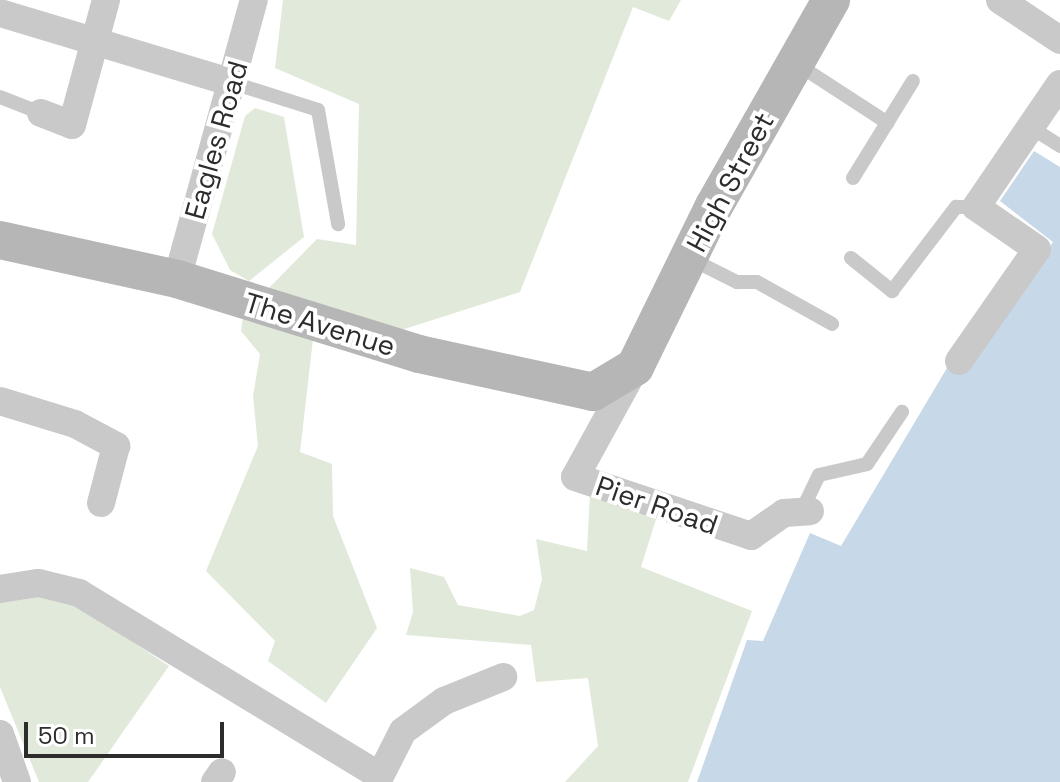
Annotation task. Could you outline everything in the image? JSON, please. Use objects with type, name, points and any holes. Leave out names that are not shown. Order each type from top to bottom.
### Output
[{"type":"main road","name":"High Street","points":[[635,367],[689,258],[831,0]]},
{"type":"main road","name":"The Avenue","points":[[0,240],[177,279],[538,384],[593,392],[635,367]]},
{"type":"street","points":[[41,113],[72,125],[98,42],[106,0]]},
{"type":"street","name":"Eagles Road","points":[[177,279],[254,0]]},
{"type":"street","points":[[1000,0],[1060,40]]},
{"type":"street","points":[[0,13],[233,83]]},
{"type":"street","points":[[959,361],[1037,249],[976,207],[1060,84]]},
{"type":"street","name":"Pier Road","points":[[635,367],[575,477],[751,536],[784,513],[805,512]]},
{"type":"street","points":[[0,401],[75,424],[116,446],[101,503]]},
{"type":"street","points":[[0,589],[32,583],[79,593],[378,779],[403,731],[444,701],[503,677]]},
{"type":"street","points":[[0,734],[17,782]]},
{"type":"lane","points":[[795,63],[888,123]]},
{"type":"lane","points":[[853,178],[913,81]]},
{"type":"lane","points":[[233,83],[318,110],[338,224]]},
{"type":"lane","points":[[0,97],[41,113]]},
{"type":"lane","points":[[1030,127],[1060,146]]},
{"type":"lane","points":[[851,258],[892,291],[956,207],[976,207]]},
{"type":"lane","points":[[689,258],[737,282],[757,282],[832,324]]},
{"type":"lane","points":[[805,512],[819,475],[867,464],[902,412]]},
{"type":"green space","points":[[283,0],[681,0],[669,21],[633,7],[520,292],[392,333],[267,290],[317,239],[356,245],[359,104],[275,68]]},
{"type":"green space","points":[[255,108],[284,117],[304,237],[249,281],[230,270],[212,234],[245,116]]},
{"type":"green space","points":[[245,305],[313,339],[300,452],[332,464],[333,516],[377,628],[326,703],[268,661],[275,641],[206,571],[258,446],[253,396],[260,354],[241,331]]},
{"type":"green space","points":[[590,493],[657,516],[641,567],[752,611],[688,782],[565,782],[598,746],[588,678],[536,682],[531,645],[406,635],[413,612],[410,568],[444,577],[458,605],[520,616],[534,610],[542,579],[536,539],[587,551]]},
{"type":"green space","points":[[39,593],[77,605],[169,666],[88,782],[39,782],[0,687],[0,602]]},
{"type":"water","points":[[1034,151],[1060,167],[1060,782],[697,782],[747,640],[763,641],[810,533],[841,546],[947,368],[961,372],[1053,242],[1000,201]]}]
